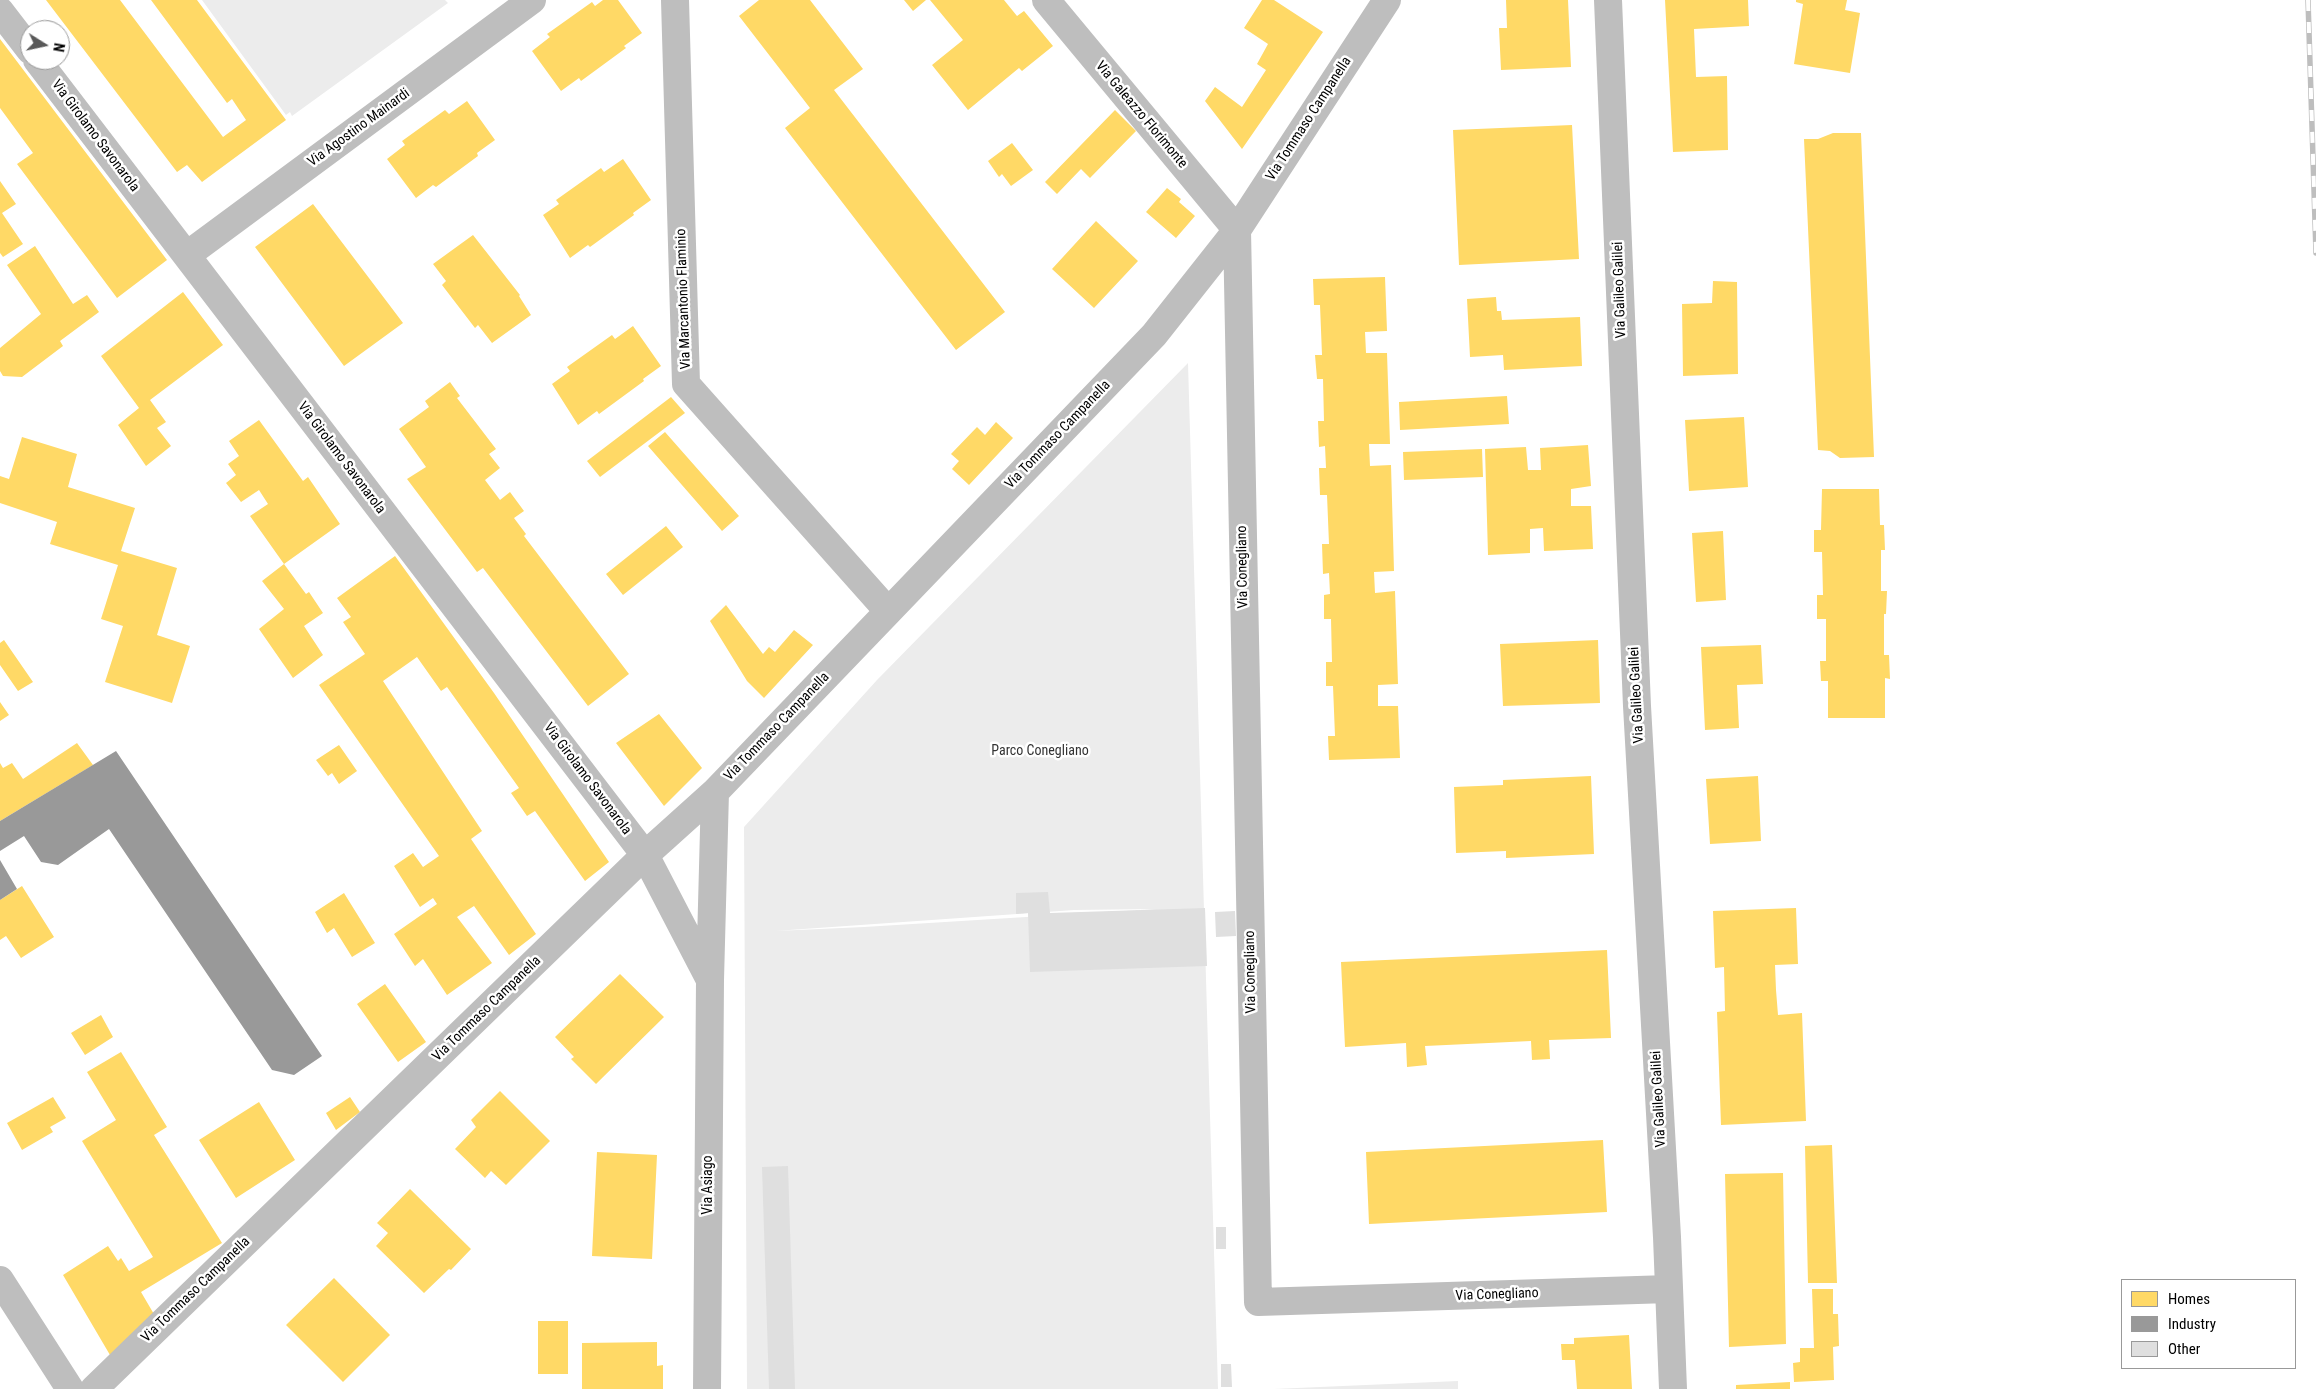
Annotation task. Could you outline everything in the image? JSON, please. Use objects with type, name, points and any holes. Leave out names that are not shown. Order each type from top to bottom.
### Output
[{"type":"street","name":"Via Agostino Mainardi","points":[[187,255],[532,0]]},
{"type":"street","name":"Via Marcantonio Flaminio","points":[[675,0],[686,384],[888,611]]},
{"type":"street","name":"Via Galeazzo Florimonte","points":[[1046,0],[1237,230]]},
{"type":"street","name":"Via Tommaso Campanella","points":[[94,1389],[645,855],[715,792],[1154,334],[1237,230],[1387,0]]},
{"type":"street","name":"Via Galileo Galilei","points":[[1608,0],[1637,706],[1673,1389]]},
{"type":"street","points":[[0,11],[20,37]]},
{"type":"street","name":"Via Girolamo Savonarola","points":[[46,70],[645,855]]},
{"type":"street","name":"Via Conegliano","points":[[1237,230],[1258,1302],[1669,1288]]},
{"type":"street","name":"Via Asiago","points":[[707,1389],[710,980],[715,792]]},
{"type":"street","name":"Via Asiago","points":[[645,855],[710,980]]},
{"type":"street","points":[[0,1280],[70,1389]]},
{"type":"green space","points":[[202,0],[445,0],[448,3],[292,116],[290,112],[286,115]]},
{"type":"green space","name":"Parco Conegliano","points":[[1188,363],[1218,1389],[747,1389],[744,827],[877,680]],"holes":[[[1156,909],[775,931],[1074,910]]]},
{"type":"green space","points":[[1458,1381],[1458,1389],[1274,1389]]},
{"type":"building: Homes","points":[[46,0],[120,0],[223,137],[246,120],[232,99],[227,103],[151,0],[197,0],[286,120],[202,182],[187,165],[177,172],[70,32],[70,20],[61,20]]},
{"type":"building: Homes","points":[[603,0],[618,0],[642,33],[624,46],[626,48],[581,81],[579,78],[561,91],[532,51],[550,37],[547,34],[592,2],[595,6]]},
{"type":"building: Homes","points":[[759,0],[810,0],[863,69],[834,90],[1005,312],[956,350],[785,128],[810,108],[739,16]]},
{"type":"building: Homes","points":[[904,0],[926,0],[913,11]]},
{"type":"building: Homes","points":[[930,0],[1004,0],[1017,16],[1024,11],[1053,46],[1022,71],[1019,68],[968,110],[932,65],[963,40]]},
{"type":"building: Homes","points":[[1262,0],[1274,0],[1323,32],[1242,149],[1205,101],[1215,87],[1242,107],[1266,70],[1257,64],[1268,44],[1244,28]]},
{"type":"building: Homes","points":[[1506,0],[1568,0],[1571,67],[1501,70],[1499,28],[1507,28]]},
{"type":"building: Homes","points":[[1665,0],[1748,0],[1749,26],[1694,29],[1696,77],[1727,76],[1728,150],[1673,152]]},
{"type":"building: Homes","points":[[1796,0],[1847,0],[1845,10],[1860,13],[1850,73],[1794,64],[1803,4],[1796,2]]},
{"type":"building: Homes","points":[[0,39],[20,65],[20,70],[23,70],[167,260],[117,298],[17,164],[33,153],[0,108]]},
{"type":"building: Homes","points":[[467,101],[495,140],[477,153],[478,156],[436,187],[433,185],[416,198],[387,159],[405,145],[402,141],[445,110],[449,114]]},
{"type":"building: Homes","points":[[1115,110],[1136,131],[1090,178],[1081,169],[1057,194],[1045,182]]},
{"type":"building: Homes","points":[[1572,125],[1579,259],[1459,265],[1453,130]]},
{"type":"building: Homes","points":[[1833,133],[1861,133],[1874,457],[1840,458],[1830,451],[1818,450],[1804,139],[1818,139]]},
{"type":"building: Homes","points":[[1012,143],[1033,170],[1011,186],[1002,174],[999,177],[988,161]]},
{"type":"building: Homes","points":[[623,159],[651,200],[633,213],[634,215],[590,247],[588,245],[570,258],[543,215],[559,204],[556,200],[601,168],[604,172]]},
{"type":"building: Homes","points":[[0,181],[16,204],[2,213],[23,244],[3,257],[0,253]]},
{"type":"building: Homes","points":[[1167,188],[1181,199],[1179,202],[1195,216],[1176,238],[1146,212]]},
{"type":"building: Homes","points":[[313,204],[403,323],[344,366],[255,247]]},
{"type":"building: Homes","points":[[1096,221],[1138,261],[1094,308],[1052,269]]},
{"type":"building: Homes","points":[[473,235],[520,295],[531,315],[492,343],[478,325],[475,328],[442,285],[446,281],[433,264]]},
{"type":"building: Homes","points":[[35,246],[73,304],[87,295],[99,312],[60,341],[63,346],[22,377],[3,376],[0,371],[0,348],[41,314],[7,265]]},
{"type":"building: Homes","points":[[1385,277],[1387,331],[1365,332],[1366,353],[1387,353],[1390,444],[1369,444],[1370,466],[1391,465],[1394,571],[1374,572],[1375,593],[1395,591],[1398,684],[1378,685],[1378,706],[1398,706],[1400,758],[1329,760],[1328,736],[1335,736],[1333,686],[1326,686],[1326,662],[1332,662],[1331,619],[1324,619],[1324,595],[1330,594],[1329,573],[1323,574],[1322,544],[1329,544],[1327,495],[1320,495],[1319,468],[1326,468],[1325,446],[1319,447],[1318,421],[1324,421],[1323,379],[1317,379],[1315,355],[1322,355],[1320,305],[1314,305],[1313,279]]},
{"type":"building: Homes","points":[[1713,281],[1737,282],[1738,374],[1683,376],[1682,304],[1712,303]]},
{"type":"building: Homes","points":[[183,292],[223,345],[150,400],[166,422],[157,428],[171,446],[146,466],[118,425],[139,408],[101,356]]},
{"type":"building: Homes","points":[[1496,297],[1497,311],[1501,311],[1502,320],[1580,317],[1582,366],[1504,370],[1503,355],[1470,357],[1467,299]]},
{"type":"building: Homes","points":[[633,326],[661,366],[599,414],[597,411],[578,425],[552,384],[570,371],[567,367],[612,335],[615,339]]},
{"type":"building: Homes","points":[[450,382],[460,396],[457,398],[496,449],[489,454],[500,468],[485,480],[500,500],[510,492],[524,511],[514,518],[526,534],[524,536],[629,674],[588,706],[483,568],[477,572],[407,479],[426,467],[399,429],[429,407],[425,401]]},
{"type":"building: Homes","points":[[1507,396],[1509,424],[1400,430],[1399,402]]},
{"type":"building: Homes","points":[[671,397],[685,413],[600,477],[587,461]]},
{"type":"building: Homes","points":[[1744,417],[1748,487],[1689,491],[1685,420]]},
{"type":"building: Homes","points":[[259,420],[303,481],[308,477],[340,524],[284,564],[250,516],[268,504],[259,490],[241,502],[226,483],[236,475],[228,464],[239,456],[229,441]]},
{"type":"building: Homes","points":[[996,422],[1013,438],[969,485],[952,469],[959,461],[951,454],[977,427],[985,435]]},
{"type":"building: Homes","points":[[665,432],[739,516],[722,531],[648,446]]},
{"type":"building: Homes","points":[[22,437],[77,454],[68,487],[135,508],[121,551],[177,568],[157,635],[190,646],[172,703],[105,682],[123,626],[101,619],[118,565],[50,544],[57,522],[0,503],[0,476],[9,479]]},
{"type":"building: Homes","points":[[1588,445],[1591,486],[1571,489],[1571,506],[1591,506],[1593,549],[1544,551],[1543,528],[1530,529],[1530,553],[1488,555],[1485,449],[1526,447],[1528,470],[1541,470],[1540,448]]},
{"type":"building: Homes","points":[[1482,449],[1483,477],[1404,480],[1403,452]]},
{"type":"building: Homes","points":[[1822,489],[1879,489],[1880,525],[1884,525],[1885,550],[1881,550],[1881,591],[1887,591],[1886,614],[1884,614],[1884,655],[1889,655],[1890,679],[1885,678],[1885,718],[1828,718],[1828,681],[1821,681],[1820,661],[1826,661],[1826,619],[1817,619],[1817,595],[1823,595],[1822,552],[1814,552],[1814,530],[1821,530]]},
{"type":"building: Homes","points":[[666,526],[683,547],[623,595],[606,574]]},
{"type":"building: Homes","points":[[1723,531],[1726,600],[1696,602],[1692,533]]},
{"type":"building: Homes","points":[[395,556],[494,693],[609,862],[585,881],[535,811],[527,816],[511,793],[519,788],[447,687],[441,691],[417,657],[383,681],[482,831],[471,839],[536,934],[509,955],[474,906],[457,917],[492,963],[447,995],[423,959],[415,966],[394,934],[437,904],[433,898],[420,907],[394,866],[413,853],[423,867],[439,856],[319,685],[365,654],[343,622],[351,617],[337,598]]},
{"type":"building: Homes","points":[[284,564],[306,594],[309,592],[323,613],[304,626],[323,655],[293,678],[259,629],[284,609],[262,581]]},
{"type":"building: Homes","points":[[726,605],[763,654],[769,647],[775,652],[794,630],[813,645],[764,698],[747,681],[710,621]]},
{"type":"building: Homes","points":[[4,640],[33,682],[18,691],[0,665],[0,643]]},
{"type":"building: Homes","points":[[1598,640],[1600,703],[1503,706],[1500,644]]},
{"type":"building: Homes","points":[[1761,645],[1763,684],[1737,685],[1739,728],[1705,730],[1701,647]]},
{"type":"building: Homes","points":[[0,702],[9,715],[0,721]]},
{"type":"building: Homes","points":[[659,714],[702,768],[664,806],[616,743]]},
{"type":"building: Homes","points":[[77,743],[93,765],[0,821],[0,763],[3,768],[12,763],[23,779]]},
{"type":"building: Homes","points":[[339,745],[357,771],[339,784],[332,773],[328,776],[316,760]]},
{"type":"building: Homes","points":[[1591,776],[1594,854],[1506,858],[1506,851],[1456,853],[1454,787],[1503,785],[1503,780]]},
{"type":"building: Homes","points":[[1758,776],[1761,841],[1710,844],[1706,779]]},
{"type":"building: Homes","points":[[22,886],[54,937],[21,958],[6,936],[0,940],[0,900]]},
{"type":"building: Homes","points":[[344,893],[375,943],[352,957],[334,928],[327,933],[315,912]]},
{"type":"building: Homes","points":[[1796,908],[1798,964],[1775,965],[1776,990],[1778,1015],[1802,1013],[1806,1121],[1721,1125],[1717,1012],[1725,1011],[1724,967],[1715,968],[1713,911]]},
{"type":"building: Homes","points":[[1607,950],[1611,1038],[1549,1040],[1550,1059],[1532,1060],[1531,1041],[1425,1046],[1427,1065],[1407,1067],[1406,1043],[1345,1047],[1341,962]]},
{"type":"building: Homes","points":[[620,974],[664,1017],[596,1084],[571,1059],[574,1057],[555,1037]]},
{"type":"building: Homes","points":[[385,984],[426,1042],[398,1062],[357,1004]]},
{"type":"building: Homes","points":[[101,1015],[113,1037],[85,1055],[71,1033]]},
{"type":"building: Homes","points":[[121,1052],[167,1127],[154,1135],[222,1243],[141,1292],[158,1321],[110,1355],[63,1275],[108,1246],[118,1261],[121,1258],[129,1271],[153,1257],[82,1141],[116,1120],[87,1072]]},
{"type":"building: Homes","points":[[500,1091],[550,1141],[506,1185],[491,1171],[485,1178],[455,1149],[476,1127],[471,1120]]},
{"type":"building: Homes","points":[[53,1097],[66,1118],[50,1127],[53,1132],[22,1150],[7,1123]]},
{"type":"building: Homes","points":[[350,1097],[360,1112],[336,1130],[326,1113]]},
{"type":"building: Homes","points":[[259,1102],[295,1160],[236,1198],[199,1140]]},
{"type":"building: Homes","points":[[1603,1140],[1607,1212],[1369,1224],[1366,1152]]},
{"type":"building: Homes","points":[[1832,1145],[1837,1283],[1808,1283],[1805,1146]]},
{"type":"building: Homes","points":[[597,1152],[657,1155],[652,1259],[592,1256]]},
{"type":"building: Homes","points":[[1783,1173],[1786,1344],[1729,1347],[1725,1174]]},
{"type":"building: Homes","points":[[410,1189],[471,1249],[451,1270],[449,1269],[424,1293],[376,1246],[388,1233],[377,1223]]},
{"type":"building: Homes","points":[[334,1278],[390,1335],[343,1382],[286,1325]]},
{"type":"building: Homes","points":[[1812,1289],[1833,1289],[1833,1314],[1838,1314],[1839,1346],[1833,1347],[1834,1380],[1794,1382],[1793,1363],[1800,1362],[1800,1348],[1814,1348]]},
{"type":"building: Homes","points":[[538,1321],[568,1321],[568,1374],[538,1374]]},
{"type":"building: Homes","points":[[1629,1335],[1632,1389],[1577,1389],[1575,1360],[1562,1360],[1561,1344],[1574,1344],[1574,1338]]},
{"type":"building: Homes","points":[[657,1342],[657,1366],[663,1365],[663,1389],[582,1389],[582,1343]]},
{"type":"building: Homes","points":[[1790,1382],[1790,1389],[1736,1389],[1736,1385]]},
{"type":"building: Industry","points":[[116,751],[322,1056],[294,1075],[272,1070],[109,829],[58,865],[41,862],[24,836],[0,851],[0,821]]},
{"type":"building: Industry","points":[[0,860],[17,889],[0,900]]},
{"type":"building: Other","points":[[1048,892],[1050,913],[1205,908],[1207,966],[1030,972],[1028,913],[1016,914],[1016,893]]},
{"type":"building: Other","points":[[1235,911],[1236,936],[1216,937],[1215,912]]},
{"type":"building: Other","points":[[788,1166],[795,1389],[769,1389],[762,1167]]},
{"type":"building: Other","points":[[1216,1227],[1226,1227],[1226,1249],[1216,1249]]},
{"type":"building: Other","points":[[1221,1364],[1231,1364],[1232,1387],[1221,1387]]},
{"type":"railway","points":[[2308,0],[2316,253]]}]
